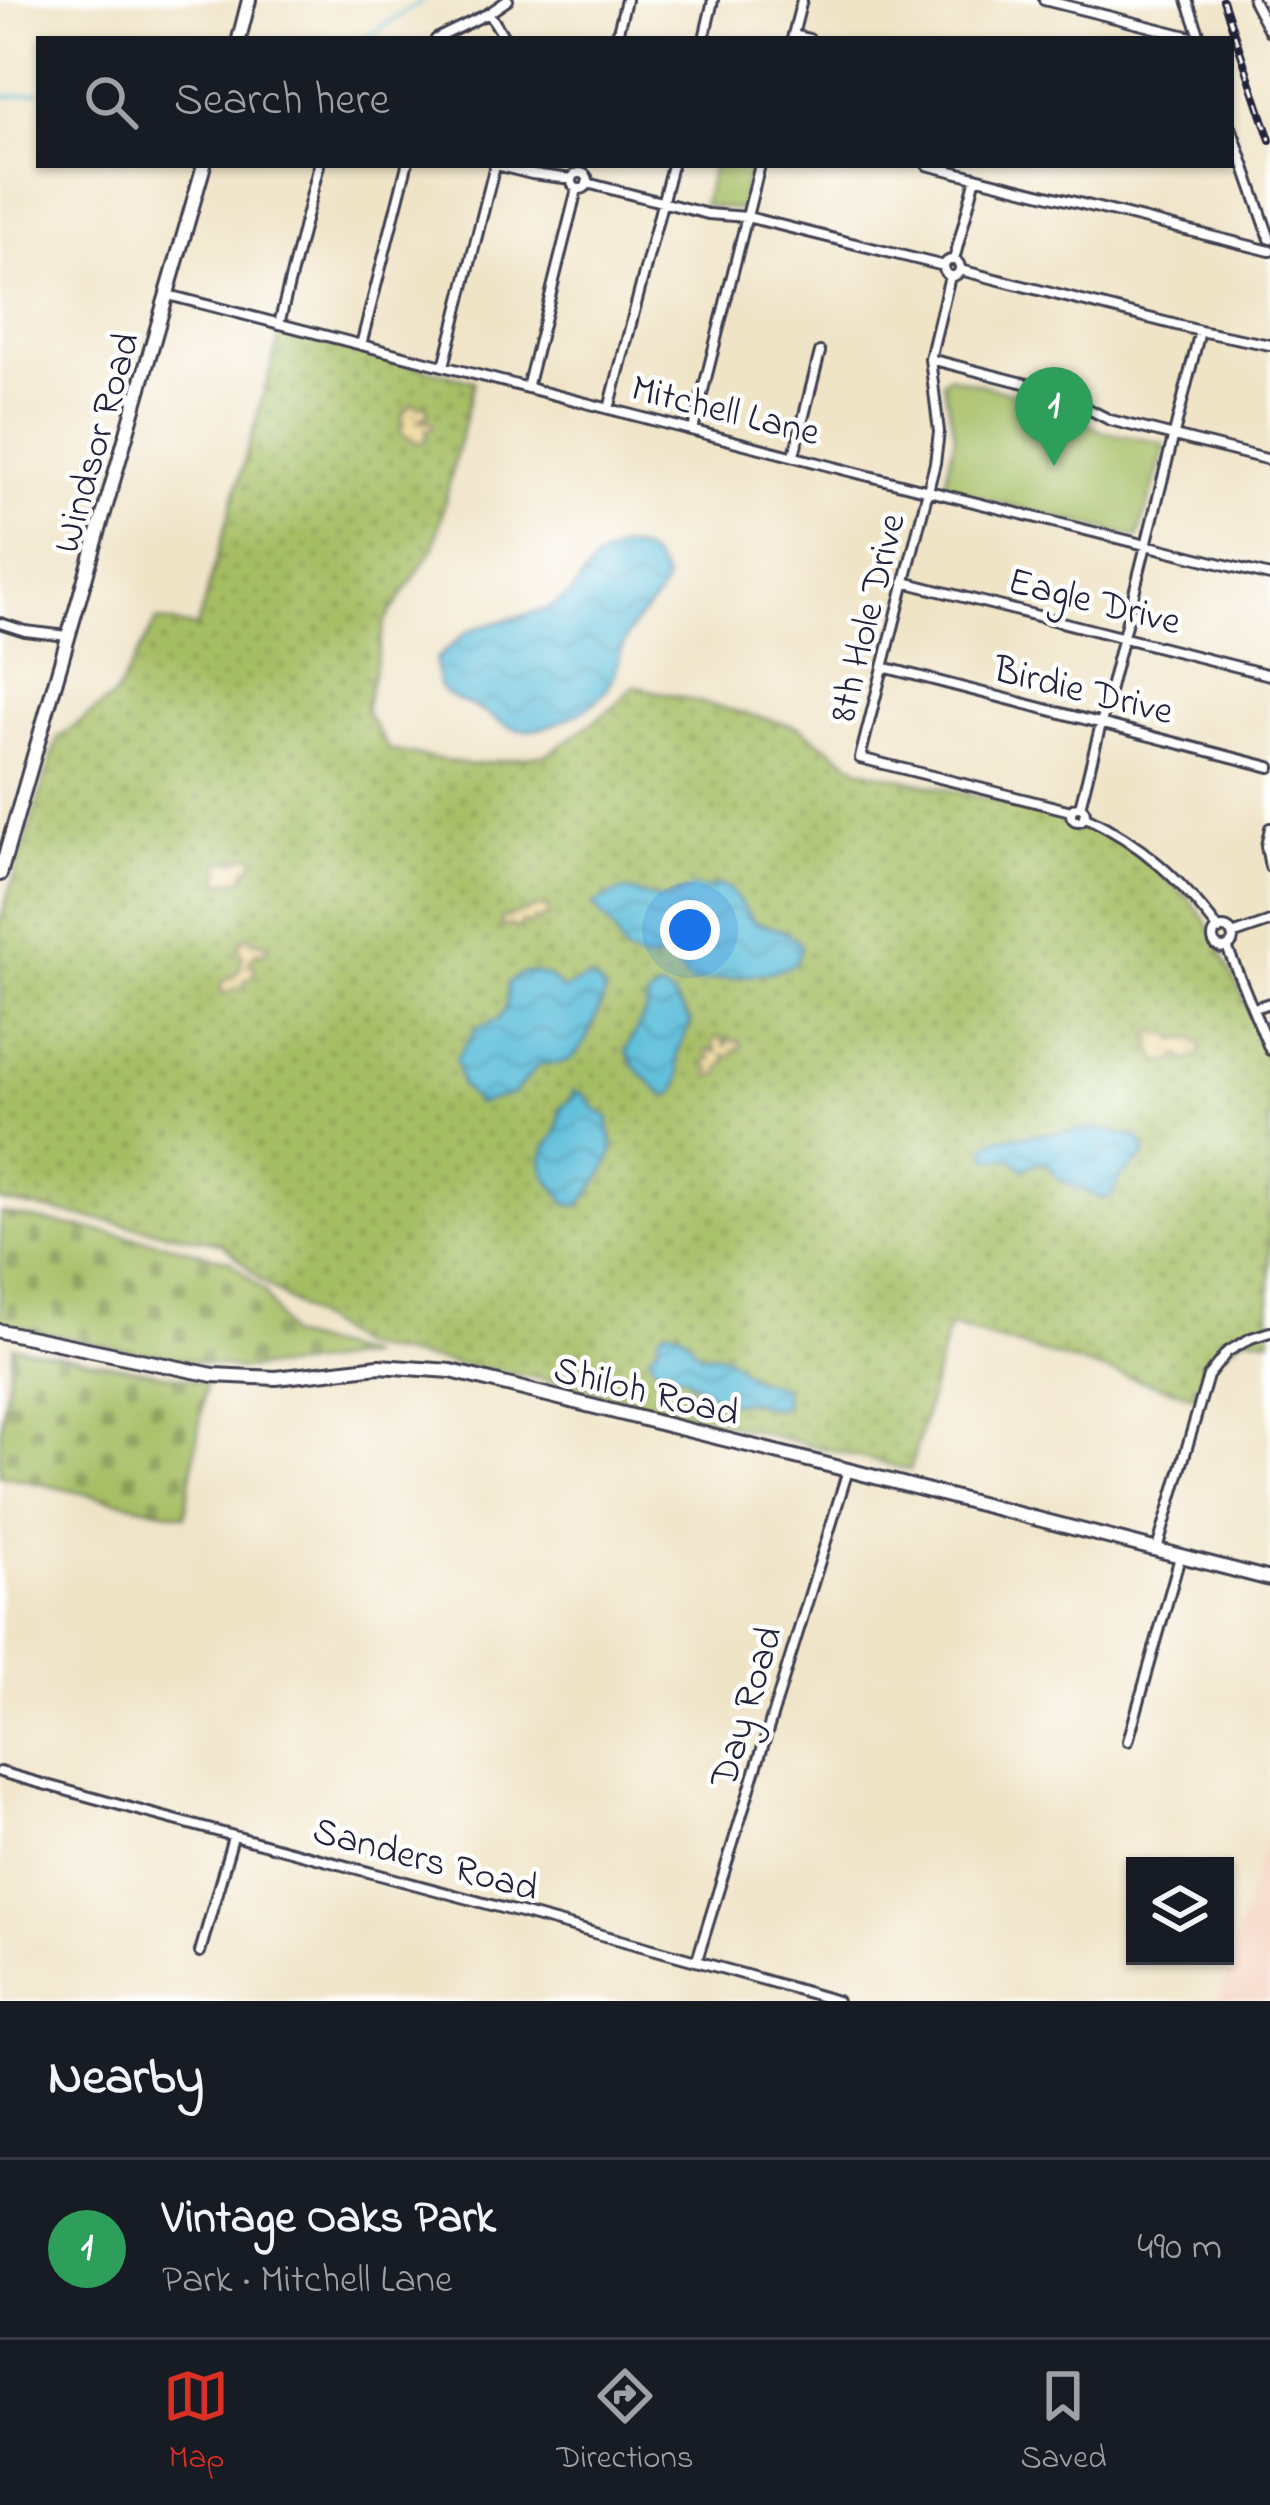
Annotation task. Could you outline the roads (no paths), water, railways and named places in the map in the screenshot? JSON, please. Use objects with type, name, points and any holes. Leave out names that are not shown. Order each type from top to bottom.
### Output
[{"type":"main road","points":[[240,36],[249,0]]},
{"type":"main road","name":"Windsor Road","points":[[0,874],[203,168]]},
{"type":"main road","name":"Shiloh Road","points":[[0,1331],[234,1377],[276,1378],[379,1366],[451,1371],[1270,1579]]},
{"type":"street","points":[[442,36],[508,0]]},
{"type":"street","points":[[617,36],[626,0]]},
{"type":"street","points":[[705,36],[713,0]]},
{"type":"street","points":[[793,36],[802,0]]},
{"type":"street","points":[[1044,0],[1188,36]]},
{"type":"street","points":[[1187,0],[1199,36]]},
{"type":"street","points":[[1253,0],[1270,32]]},
{"type":"street","points":[[489,13],[503,36]]},
{"type":"street","points":[[1234,145],[1270,239]]},
{"type":"street","points":[[279,324],[318,168]]},
{"type":"street","points":[[362,345],[406,168]]},
{"type":"street","points":[[444,366],[494,168]]},
{"type":"street","points":[[512,168],[572,179]]},
{"type":"street","points":[[609,409],[671,168]]},
{"type":"street","points":[[693,430],[759,168]]},
{"type":"street","points":[[939,168],[1270,251]]},
{"type":"street","points":[[583,169],[587,183],[577,189],[572,179],[583,169]]},
{"type":"street","points":[[976,177],[930,359],[1052,390],[1110,420],[1270,460]]},
{"type":"street","points":[[587,183],[944,266],[946,262],[955,269],[1270,345]]},
{"type":"street","points":[[527,388],[577,189]]},
{"type":"street","name":"Mitchell Lane","points":[[168,295],[1270,576]]},
{"type":"street","points":[[1200,331],[1078,812],[1152,857],[1186,887],[1219,930]]},
{"type":"street","points":[[794,455],[820,352]]},
{"type":"street","name":"8th Hole Drive","points":[[930,359],[939,432],[860,758],[1078,812]]},
{"type":"street","name":"Eagle Drive","points":[[904,582],[1270,675]]},
{"type":"street","points":[[0,622],[69,637]]},
{"type":"street","name":"Birdie Drive","points":[[883,667],[1270,766]]},
{"type":"street","points":[[1270,828],[1266,846],[1270,867]]},
{"type":"street","points":[[1232,935],[1270,922]]},
{"type":"street","points":[[1227,929],[1232,935],[1227,947],[1214,941],[1219,930],[1227,929]]},
{"type":"street","points":[[1227,947],[1270,1050]]},
{"type":"street","points":[[1254,1008],[1270,1003]]},
{"type":"street","points":[[1156,1549],[1208,1376],[1227,1352],[1270,1332]]},
{"type":"street","name":"Day Road","points":[[697,1960],[848,1470]]},
{"type":"street","points":[[1128,1742],[1180,1555]]},
{"type":"street","name":"Sanders Road","points":[[0,1772],[837,2001]]},
{"type":"street","points":[[200,1952],[233,1837]]},
{"type":"water","points":[[621,547],[648,555],[666,579],[659,596],[630,631],[613,678],[598,699],[554,724],[521,730],[442,690],[436,659],[469,630],[547,609],[571,594],[596,560]]},
{"type":"water","points":[[693,887],[729,888],[754,922],[796,940],[801,946],[795,962],[774,971],[692,983],[669,958],[640,960],[624,952],[593,904],[624,890],[669,899]]},
{"type":"water","points":[[533,972],[550,977],[562,990],[588,978],[600,984],[605,994],[595,1020],[569,1060],[540,1064],[513,1094],[477,1104],[461,1084],[456,1059],[477,1028],[497,1020],[506,1009],[508,983]]},
{"type":"water","points":[[661,989],[691,1022],[678,1052],[677,1087],[673,1094],[664,1095],[634,1066],[626,1050],[645,1014],[648,997]]},
{"type":"water","points":[[573,1091],[584,1094],[597,1111],[609,1117],[613,1146],[606,1169],[579,1206],[567,1204],[545,1174],[542,1159],[556,1134],[562,1106],[573,1098]]},
{"type":"water","points":[[1098,1129],[1139,1138],[1146,1151],[1119,1179],[1112,1195],[1103,1199],[1058,1179],[1047,1164],[1023,1169],[1012,1159],[990,1158],[985,1152],[998,1138]]},
{"type":"water","points":[[664,1329],[681,1333],[700,1354],[722,1355],[747,1375],[784,1389],[784,1405],[775,1409],[748,1401],[731,1403],[684,1376],[655,1366],[649,1356]]},
{"type":"waterway","points":[[368,36],[424,0]]},
{"type":"waterway","points":[[0,98],[36,92]]},
{"type":"railway","points":[[1223,0],[1270,140]]},
{"type":"place","name":"Vintage Oaks Park","points":[[1054,466]]}]
